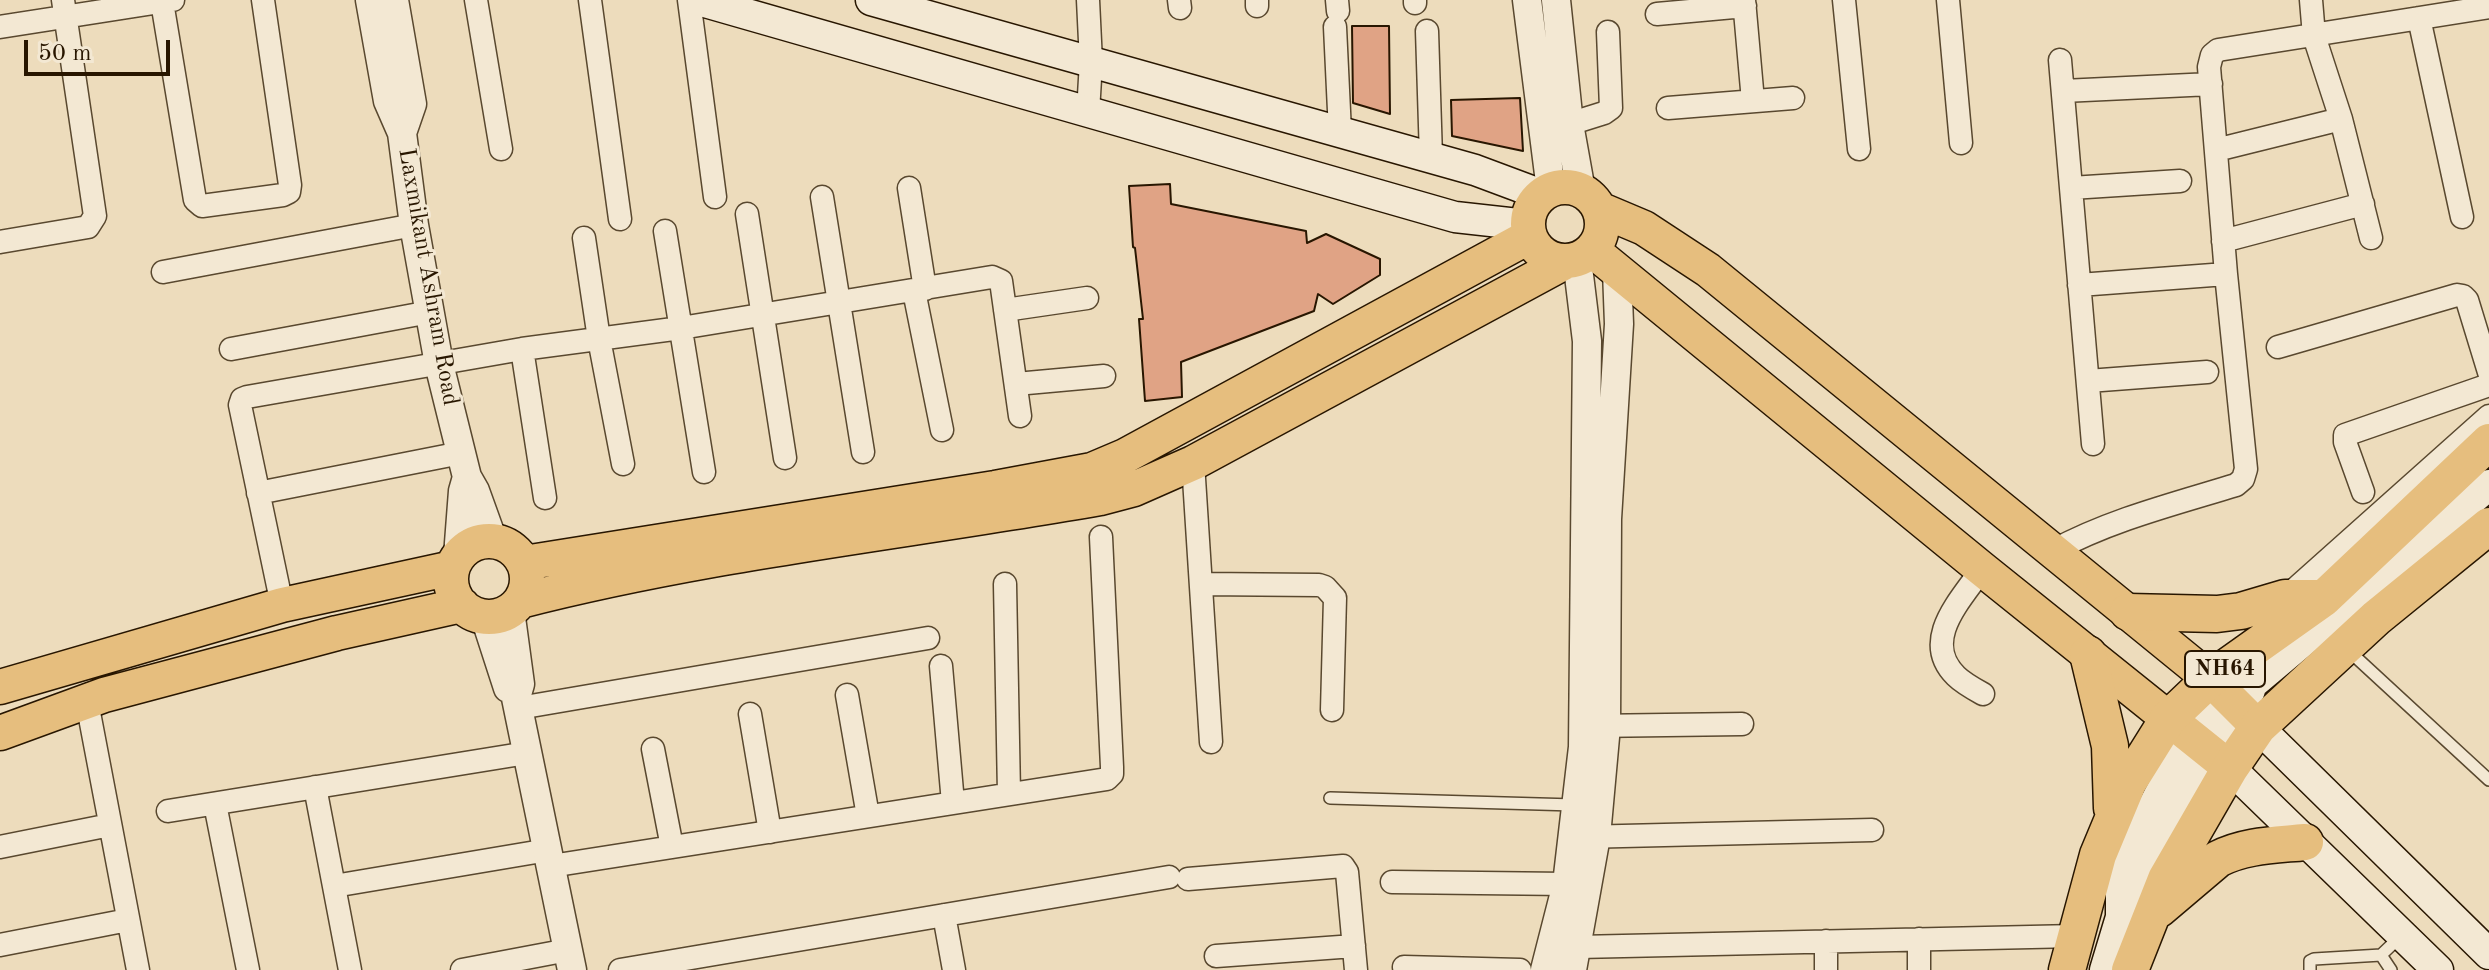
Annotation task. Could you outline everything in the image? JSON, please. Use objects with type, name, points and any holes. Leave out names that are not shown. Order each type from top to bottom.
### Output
[{"type":"highway","name":"NH64","points":[[2072,953],[2098,855],[2128,783],[2200,744],[2324,598],[2474,443]]},
{"type":"highway","name":"NH64","points":[[2126,970],[2136,916],[2166,879],[2200,744],[2237,699],[2345,647],[2489,526]]},
{"type":"highway","points":[[2128,612],[2217,614],[2241,611],[2285,598],[2324,598]]},
{"type":"highway","points":[[2088,654],[2110,746],[2112,822]]},
{"type":"highway","points":[[2136,916],[2229,853],[2246,848],[2305,842]]},
{"type":"main road","points":[[698,0],[1455,217],[1528,231]]},
{"type":"main road","points":[[871,0],[1568,196],[1644,228],[1708,270],[2237,699],[2489,954]]},
{"type":"main road","points":[[1568,196],[1531,208],[1528,231],[1543,255],[1588,260],[1982,569],[2200,744],[2305,842],[2391,945],[2438,970]]},
{"type":"main road","points":[[0,733],[87,702],[337,633],[494,608],[585,585],[798,546],[1100,498],[1134,489],[1193,463],[1588,260],[1602,231],[1568,196]]},
{"type":"main road","points":[[524,563],[995,488],[1111,464],[1528,231]]},
{"type":"main road","points":[[2237,699],[2489,485]]},
{"type":"main road","points":[[493,541],[517,552],[528,576],[526,589],[494,608],[454,594],[451,581],[455,562],[468,547],[493,541]]},
{"type":"main road","points":[[0,687],[282,605],[455,562]]},
{"type":"main road","points":[[2136,916],[2121,885],[2144,824],[2200,744]]},
{"type":"street","points":[[0,27],[64,8],[168,1],[195,200],[202,206],[289,192],[263,0]]},
{"type":"street","name":"Laxmikant Ashram Road","points":[[370,0],[388,101],[402,133],[414,225],[439,364],[464,465],[455,562]]},
{"type":"street","points":[[394,0],[412,104],[402,133]]},
{"type":"street","points":[[476,0],[501,149]]},
{"type":"street","points":[[590,0],[620,219]]},
{"type":"street","points":[[689,0],[715,197]]},
{"type":"street","points":[[1088,0],[1091,62],[1088,112]]},
{"type":"street","points":[[1527,0],[1568,196]]},
{"type":"street","points":[[1556,0],[1569,124],[1568,196]]},
{"type":"street","points":[[1844,0],[1859,149]]},
{"type":"street","points":[[1948,0],[1961,143]]},
{"type":"street","points":[[2311,0],[2314,36],[2341,119],[2371,238]]},
{"type":"street","points":[[2053,551],[2087,533],[2236,485],[2243,479],[2246,469],[2209,67],[2212,55],[2218,50],[2314,36],[2405,13],[2489,7],[2488,0]]},
{"type":"street","points":[[1657,14],[1744,3],[1753,101]]},
{"type":"street","points":[[0,242],[88,227],[95,216],[64,8]]},
{"type":"street","points":[[1336,13],[1340,132]]},
{"type":"street","points":[[2405,13],[2462,217]]},
{"type":"street","points":[[1427,31],[1431,157]]},
{"type":"street","points":[[1569,124],[1611,108],[1608,32]]},
{"type":"street","points":[[2060,60],[2093,444]]},
{"type":"street","points":[[2063,91],[2211,84]]},
{"type":"street","points":[[1668,108],[1793,98]]},
{"type":"street","points":[[2216,150],[2341,119]]},
{"type":"street","points":[[2071,188],[2180,181]]},
{"type":"street","points":[[909,188],[920,290],[942,430]]},
{"type":"street","points":[[822,197],[863,452]]},
{"type":"street","points":[[2223,241],[2363,204]]},
{"type":"street","points":[[747,214],[785,458]]},
{"type":"street","points":[[163,272],[414,225]]},
{"type":"street","points":[[665,231],[704,472]]},
{"type":"street","points":[[584,238],[623,464]]},
{"type":"street","points":[[1588,260],[1619,324],[1594,726],[1575,958],[1826,941],[1919,939],[2072,953]]},
{"type":"street","points":[[1545,970],[1567,884],[1584,836],[1577,805],[1594,726],[1588,260]]},
{"type":"street","points":[[2079,285],[2226,274]]},
{"type":"street","points":[[282,605],[240,405],[242,399],[522,349],[762,316],[997,278],[1001,281],[1020,416]]},
{"type":"street","points":[[2278,347],[2457,295],[2467,300],[2489,372]]},
{"type":"street","points":[[1005,310],[1087,298]]},
{"type":"street","points":[[231,349],[430,312]]},
{"type":"street","points":[[522,349],[545,498]]},
{"type":"street","points":[[2088,381],[2207,372]]},
{"type":"street","points":[[1016,384],[1104,376]]},
{"type":"street","points":[[2363,492],[2345,435],[2489,385]]},
{"type":"street","points":[[2474,443],[2489,416]]},
{"type":"street","points":[[2285,598],[2474,443],[2489,436]]},
{"type":"street","points":[[1193,463],[1211,742]]},
{"type":"street","points":[[258,493],[464,465],[493,541]]},
{"type":"street","points":[[334,886],[550,858],[672,847],[1107,779],[1112,774],[1101,537]]},
{"type":"street","points":[[1982,569],[1945,622],[1941,634],[1943,652],[1955,676],[1983,694]]},
{"type":"street","points":[[1005,584],[1009,794]]},
{"type":"street","points":[[1201,584],[1319,585],[1331,592],[1335,598],[1332,710]]},
{"type":"street","points":[[462,970],[570,960],[517,703],[520,684],[494,608]]},
{"type":"street","points":[[517,703],[928,638]]},
{"type":"street","points":[[941,666],[953,803]]},
{"type":"street","points":[[847,695],[868,816]]},
{"type":"street","points":[[87,702],[138,970]]},
{"type":"street","points":[[750,714],[770,832]]},
{"type":"street","points":[[1594,726],[1742,724]]},
{"type":"street","points":[[653,749],[672,847]]},
{"type":"street","points":[[168,811],[527,753]]},
{"type":"street","points":[[315,787],[350,970]]},
{"type":"street","points":[[215,804],[248,970]]},
{"type":"street","points":[[0,847],[110,825]]},
{"type":"street","points":[[1584,836],[1872,830]]},
{"type":"street","points":[[620,970],[1179,878],[1343,866],[1347,872],[1356,970]]},
{"type":"street","points":[[1392,882],[1567,884]]},
{"type":"street","points":[[944,915],[954,970]]},
{"type":"street","points":[[0,945],[128,920]]},
{"type":"street","points":[[1919,939],[1919,970]]},
{"type":"street","points":[[1826,941],[1826,970]]},
{"type":"street","points":[[1216,956],[1354,946]]},
{"type":"street","points":[[1404,967],[1520,970]]},
{"type":"lane","points":[[2345,647],[2489,780]]},
{"type":"lane","points":[[1330,798],[1577,805]]},
{"type":"lane","points":[[2310,970],[2310,961],[2314,959],[2391,945],[2391,970]]},
{"type":"building","points":[[1352,26],[1389,26],[1390,114],[1353,103]]},
{"type":"building","points":[[1520,98],[1523,151],[1452,136],[1451,100]]},
{"type":"building","points":[[1170,184],[1171,204],[1306,231],[1307,243],[1326,234],[1380,259],[1380,275],[1333,304],[1318,294],[1314,311],[1181,362],[1182,397],[1145,401],[1139,319],[1143,319],[1133,247],[1129,186]]}]
